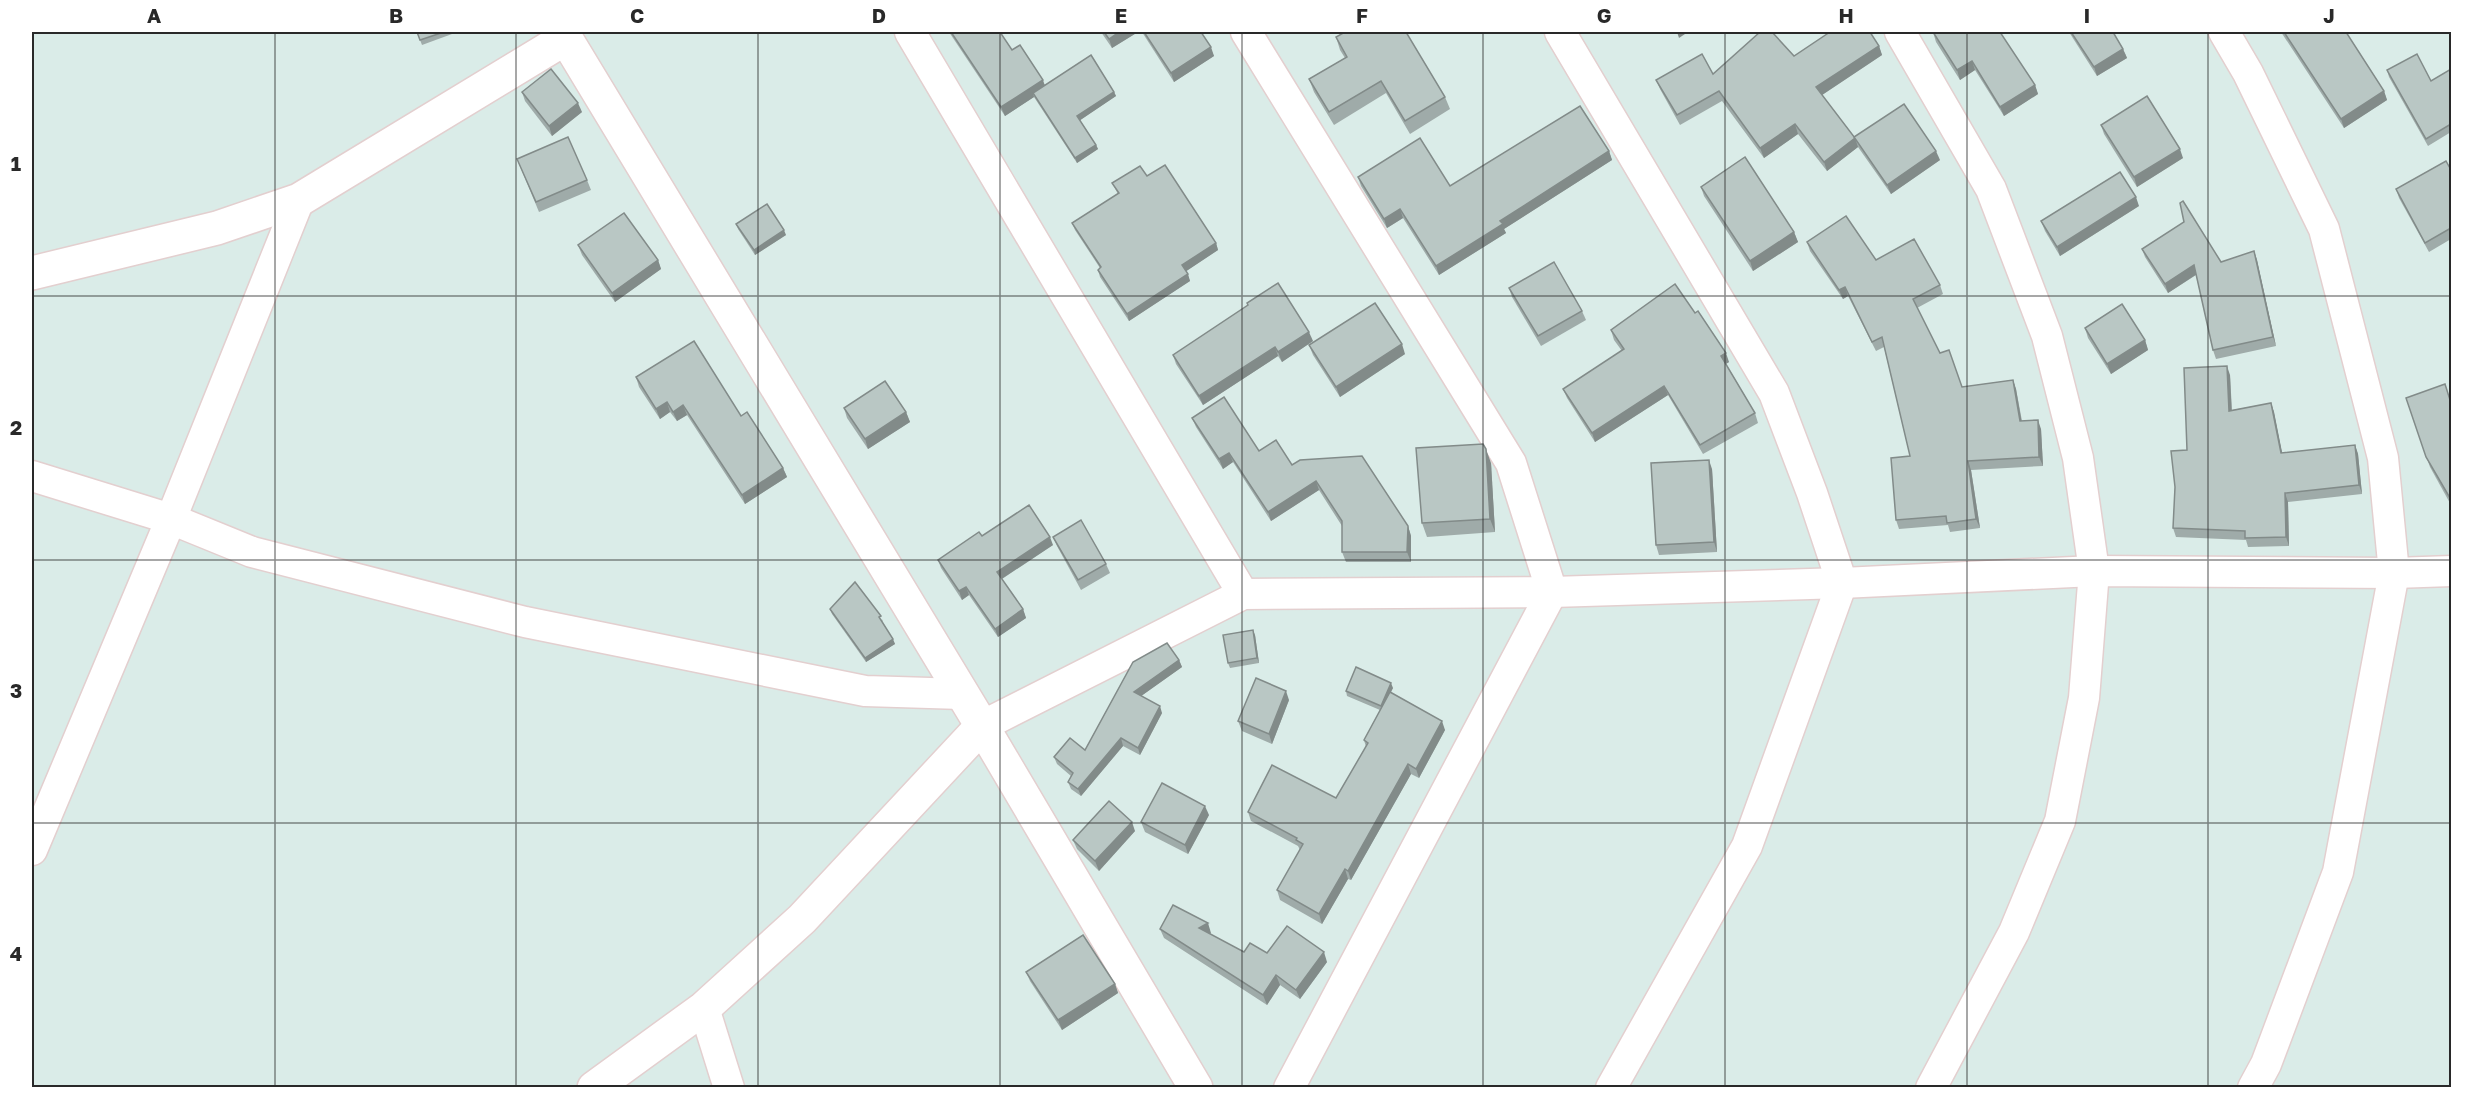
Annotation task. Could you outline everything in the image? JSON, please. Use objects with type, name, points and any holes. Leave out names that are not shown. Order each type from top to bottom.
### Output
[{"type":"street","points":[[910,32],[1243,594]]},
{"type":"street","points":[[1246,32],[1511,463],[1551,592],[1289,1088]]},
{"type":"street","points":[[1560,32],[1774,393],[1812,493],[1842,583],[1747,846],[1611,1088]]},
{"type":"street","points":[[1900,32],[1991,189],[2047,336],[2078,459],[2094,571],[2084,698],[2060,821],[2014,932],[1931,1088]]},
{"type":"street","points":[[2224,32],[2248,73],[2324,229],[2383,458],[2394,573],[2338,872],[2266,1064],[2253,1088]]},
{"type":"street","points":[[32,273],[217,228],[299,200],[564,35],[982,726],[1196,1088]]},
{"type":"street","points":[[32,850],[171,519],[299,200]]},
{"type":"street","points":[[32,476],[171,519],[252,552],[525,622],[865,691],[962,694]]},
{"type":"street","points":[[594,1088],[704,1008],[802,919],[982,726],[1243,594],[1551,592],[1842,583],[2094,571],[2394,573],[2451,571]]},
{"type":"street","points":[[704,1008],[729,1088]]},
{"type":"building","points":[[417,32],[444,32],[420,40]]},
{"type":"building","points":[[951,32],[1000,32],[1012,50],[1020,45],[1043,80],[1001,107]]},
{"type":"building","points":[[1104,32],[1119,32],[1109,39]]},
{"type":"building","points":[[1144,32],[1201,32],[1211,47],[1171,73]]},
{"type":"building","points":[[1345,32],[1406,32],[1445,97],[1405,121],[1381,81],[1329,112],[1309,79],[1347,57],[1336,37]]},
{"type":"building","points":[[1760,32],[1772,32],[1794,56],[1830,32],[1870,32],[1879,46],[1816,87],[1855,138],[1824,162],[1795,124],[1760,148],[1719,91],[1677,115],[1656,80],[1702,54],[1713,74]]},
{"type":"building","points":[[1933,32],[2000,32],[2035,85],[2000,107],[1972,61],[1957,70]]},
{"type":"building","points":[[2071,32],[2113,32],[2123,49],[2094,67]]},
{"type":"building","points":[[2284,32],[2346,32],[2384,91],[2341,119]]},
{"type":"building","points":[[2417,54],[2431,81],[2451,69],[2451,124],[2426,139],[2387,70]]},
{"type":"building","points":[[1091,55],[1114,92],[1077,116],[1096,145],[1075,158],[1033,93]]},
{"type":"building","points":[[551,69],[578,103],[549,126],[522,92]]},
{"type":"building","points":[[2147,96],[2180,149],[2134,177],[2101,125]]},
{"type":"building","points":[[1904,104],[1936,151],[1887,185],[1854,137]]},
{"type":"building","points":[[1580,106],[1609,151],[1500,221],[1503,224],[1436,266],[1400,209],[1384,219],[1358,177],[1420,138],[1450,186]]},
{"type":"building","points":[[568,137],[587,180],[536,202],[517,159]]},
{"type":"building","points":[[1745,157],[1794,232],[1750,261],[1701,187]]},
{"type":"building","points":[[2446,161],[2451,170],[2451,228],[2425,243],[2396,189]]},
{"type":"building","points":[[1165,165],[1216,243],[1182,265],[1188,274],[1127,314],[1098,270],[1101,267],[1072,223],[1119,193],[1112,183],[1140,166],[1147,176]]},
{"type":"building","points":[[2120,172],[2136,197],[2057,247],[2041,221]]},
{"type":"building","points":[[2183,201],[2221,262],[2254,251],[2273,337],[2213,350],[2194,265],[2165,284],[2142,249],[2184,222],[2180,203]]},
{"type":"building","points":[[767,204],[784,230],[754,250],[736,224]]},
{"type":"building","points":[[624,213],[658,260],[612,293],[578,245]]},
{"type":"building","points":[[1846,216],[1876,260],[1914,239],[1940,285],[1913,299],[1940,353],[1949,350],[1962,387],[2013,380],[2020,421],[2038,420],[2039,457],[1968,461],[1976,519],[1947,523],[1946,516],[1896,520],[1891,458],[1910,456],[1882,337],[1872,342],[1845,287],[1839,290],[1807,242]]},
{"type":"building","points":[[1554,262],[1582,311],[1538,336],[1509,288]]},
{"type":"building","points":[[1278,283],[1309,332],[1278,352],[1275,347],[1199,396],[1173,355]]},
{"type":"building","points":[[1675,284],[1695,313],[1698,311],[1726,353],[1721,356],[1755,413],[1700,445],[1664,386],[1592,433],[1563,389],[1624,349],[1611,330]]},
{"type":"building","points":[[1375,303],[1402,344],[1336,387],[1309,345]]},
{"type":"building","points":[[2122,304],[2145,340],[2107,364],[2085,328]]},
{"type":"building","points":[[694,341],[741,416],[747,412],[783,468],[742,495],[683,405],[673,412],[667,402],[656,409],[636,377]]},
{"type":"building","points":[[2227,366],[2229,411],[2271,403],[2281,453],[2355,445],[2359,485],[2285,493],[2286,537],[2245,538],[2245,531],[2173,528],[2175,487],[2171,451],[2187,450],[2184,368]]},
{"type":"building","points":[[885,381],[906,412],[865,439],[844,408]]},
{"type":"building","points":[[2445,384],[2451,403],[2450,498],[2426,457],[2406,398]]},
{"type":"building","points":[[1224,397],[1259,451],[1276,440],[1292,465],[1300,460],[1362,456],[1408,526],[1407,552],[1342,552],[1342,521],[1316,481],[1268,512],[1229,453],[1219,459],[1192,418]]},
{"type":"building","points":[[1483,444],[1486,449],[1490,519],[1422,523],[1416,448]]},
{"type":"building","points":[[1709,460],[1714,542],[1656,545],[1651,463]]},
{"type":"building","points":[[1029,505],[1050,537],[997,572],[1023,609],[995,629],[966,587],[959,591],[938,560],[979,532],[982,536]]},
{"type":"building","points":[[1081,520],[1106,564],[1078,580],[1053,537]]},
{"type":"building","points":[[855,582],[881,616],[879,617],[893,639],[865,658],[830,609]]},
{"type":"building","points":[[1253,630],[1257,658],[1228,663],[1223,635]]},
{"type":"building","points":[[1167,643],[1179,660],[1134,692],[1160,706],[1138,748],[1121,738],[1078,789],[1068,782],[1073,773],[1054,757],[1070,738],[1085,750],[1133,662]]},
{"type":"building","points":[[1356,667],[1391,683],[1381,706],[1346,691]]},
{"type":"building","points":[[1256,678],[1286,691],[1269,734],[1238,721]]},
{"type":"building","points":[[1390,692],[1442,721],[1416,769],[1408,764],[1348,871],[1345,869],[1319,914],[1277,890],[1303,844],[1296,840],[1297,838],[1248,812],[1272,765],[1336,798],[1368,743],[1364,740]]},
{"type":"building","points":[[1162,783],[1205,806],[1185,845],[1141,822]]},
{"type":"building","points":[[1109,801],[1132,822],[1095,861],[1073,840]]},
{"type":"building","points":[[1173,905],[1208,923],[1199,928],[1244,952],[1250,943],[1267,953],[1287,926],[1324,952],[1296,990],[1276,975],[1263,995],[1160,929]]},
{"type":"building","points":[[1083,935],[1115,984],[1058,1020],[1026,972]]}]
